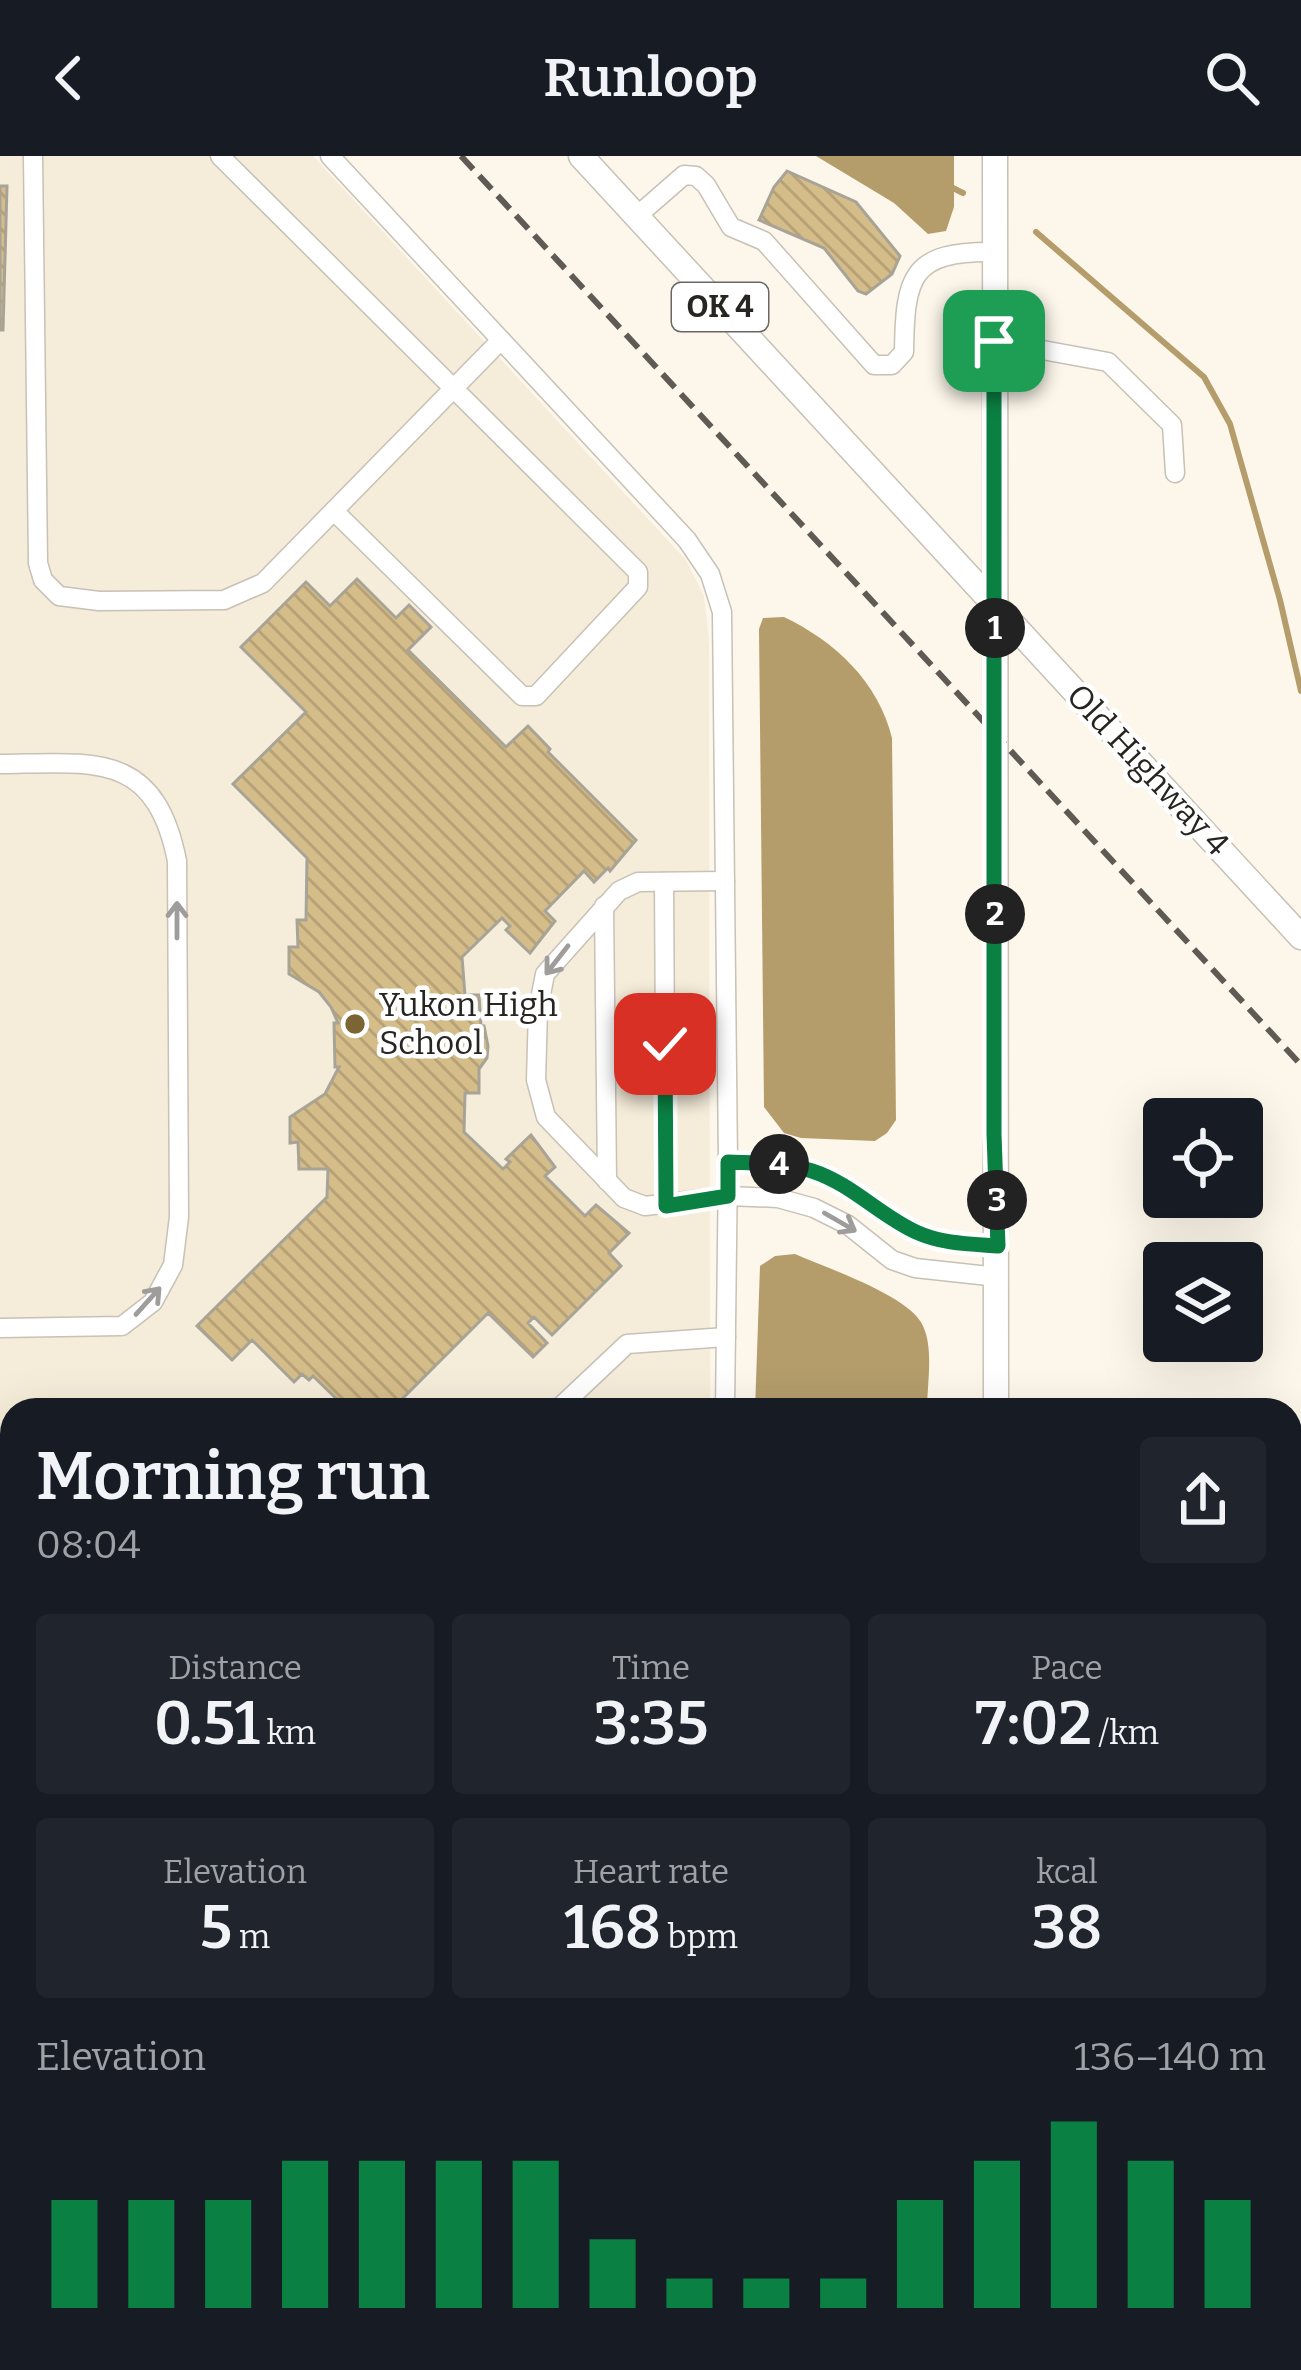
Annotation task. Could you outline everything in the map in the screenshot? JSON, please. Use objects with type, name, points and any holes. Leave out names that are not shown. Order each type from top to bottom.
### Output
[{"type":"main road","name":"OK 4","points":[[581,156],[994,604]]},
{"type":"main road","points":[[994,156],[996,1398]]},
{"type":"main road","name":"Old Highway 4","points":[[994,604],[1301,937]]},
{"type":"street","points":[[34,156],[38,563],[43,580],[59,596],[100,601],[224,600],[263,583],[501,340]]},
{"type":"street","points":[[220,156],[638,572],[638,587],[536,696],[522,695],[334,511]]},
{"type":"street","points":[[330,156],[687,540],[710,574],[722,612],[728,1162],[725,1398]]},
{"type":"street","points":[[637,216],[684,175],[696,176],[730,227],[764,241],[874,365],[892,365],[904,352],[904,296],[935,257],[994,252]]},
{"type":"street","points":[[994,341],[1108,362],[1172,425],[1175,473]]},
{"type":"street","points":[[0,764],[82,763],[123,770],[150,793],[170,825],[177,861],[179,1217],[173,1265],[153,1302],[122,1326],[0,1328]]},
{"type":"street","points":[[725,881],[638,882],[619,891],[545,974],[538,1010],[536,1080],[546,1117],[624,1198],[645,1206],[728,1196],[778,1198],[814,1208],[848,1225],[892,1260],[915,1268],[998,1277]]},
{"type":"street","points":[[664,882],[666,1206]]},
{"type":"street","points":[[604,906],[607,1181]]},
{"type":"street","points":[[728,1162],[777,1163],[813,1171],[853,1189],[914,1232],[945,1242],[998,1246]]},
{"type":"street","points":[[570,1398],[627,1344],[726,1337]]},
{"type":"shaded area","name":"Yukon High School","points":[[0,156],[313,156],[686,560],[704,596],[709,639],[710,1398],[0,1398]]},
{"type":"shaded area","points":[[816,156],[954,156],[954,207],[946,231],[928,234],[894,203]]},
{"type":"shaded area","points":[[784,617],[821,639],[852,666],[877,699],[892,738],[896,1120],[875,1141],[784,1133],[764,1107],[759,629],[763,618]]},
{"type":"shaded area","points":[[795,1254],[846,1275],[915,1315],[928,1345],[928,1398],[755,1398],[760,1266],[775,1256]]},
{"type":"building","points":[[787,171],[856,202],[900,256],[892,274],[866,294],[858,291],[824,248],[759,220]]},
{"type":"building","points":[[0,186],[7,186],[3,330],[0,330]]},
{"type":"building","points":[[357,579],[396,618],[409,605],[431,627],[408,650],[506,747],[528,726],[636,840],[610,871],[608,868],[594,882],[584,871],[545,911],[555,921],[530,953],[506,930],[510,926],[502,918],[462,957],[465,995],[479,995],[488,1046],[479,1069],[479,1093],[465,1093],[464,1132],[503,1169],[510,1162],[506,1159],[531,1135],[555,1167],[545,1176],[585,1216],[596,1205],[629,1233],[609,1253],[621,1266],[552,1335],[534,1317],[528,1323],[547,1343],[533,1357],[488,1313],[403,1398],[336,1398],[313,1376],[309,1380],[302,1374],[294,1382],[252,1340],[232,1360],[197,1326],[327,1197],[328,1169],[299,1169],[298,1142],[290,1143],[290,1117],[325,1094],[339,1067],[335,1067],[334,1023],[338,1023],[331,1007],[319,992],[289,974],[289,947],[298,947],[297,920],[306,920],[307,858],[233,784],[306,712],[241,647],[306,582],[330,606]]},
{"type":"waterway","points":[[949,186],[963,193]]},
{"type":"waterway","points":[[1036,232],[1204,377],[1230,424],[1301,691]]},
{"type":"railway","points":[[461,156],[1301,1065]]},
{"type":"place","name":"Yukon High School","points":[[355,1024]]},
{"type":"route","points":[[665,1044],[666,1206],[728,1196],[728,1162],[777,1163],[813,1171],[853,1189],[914,1232],[945,1242],[998,1246],[994,341]]}]
